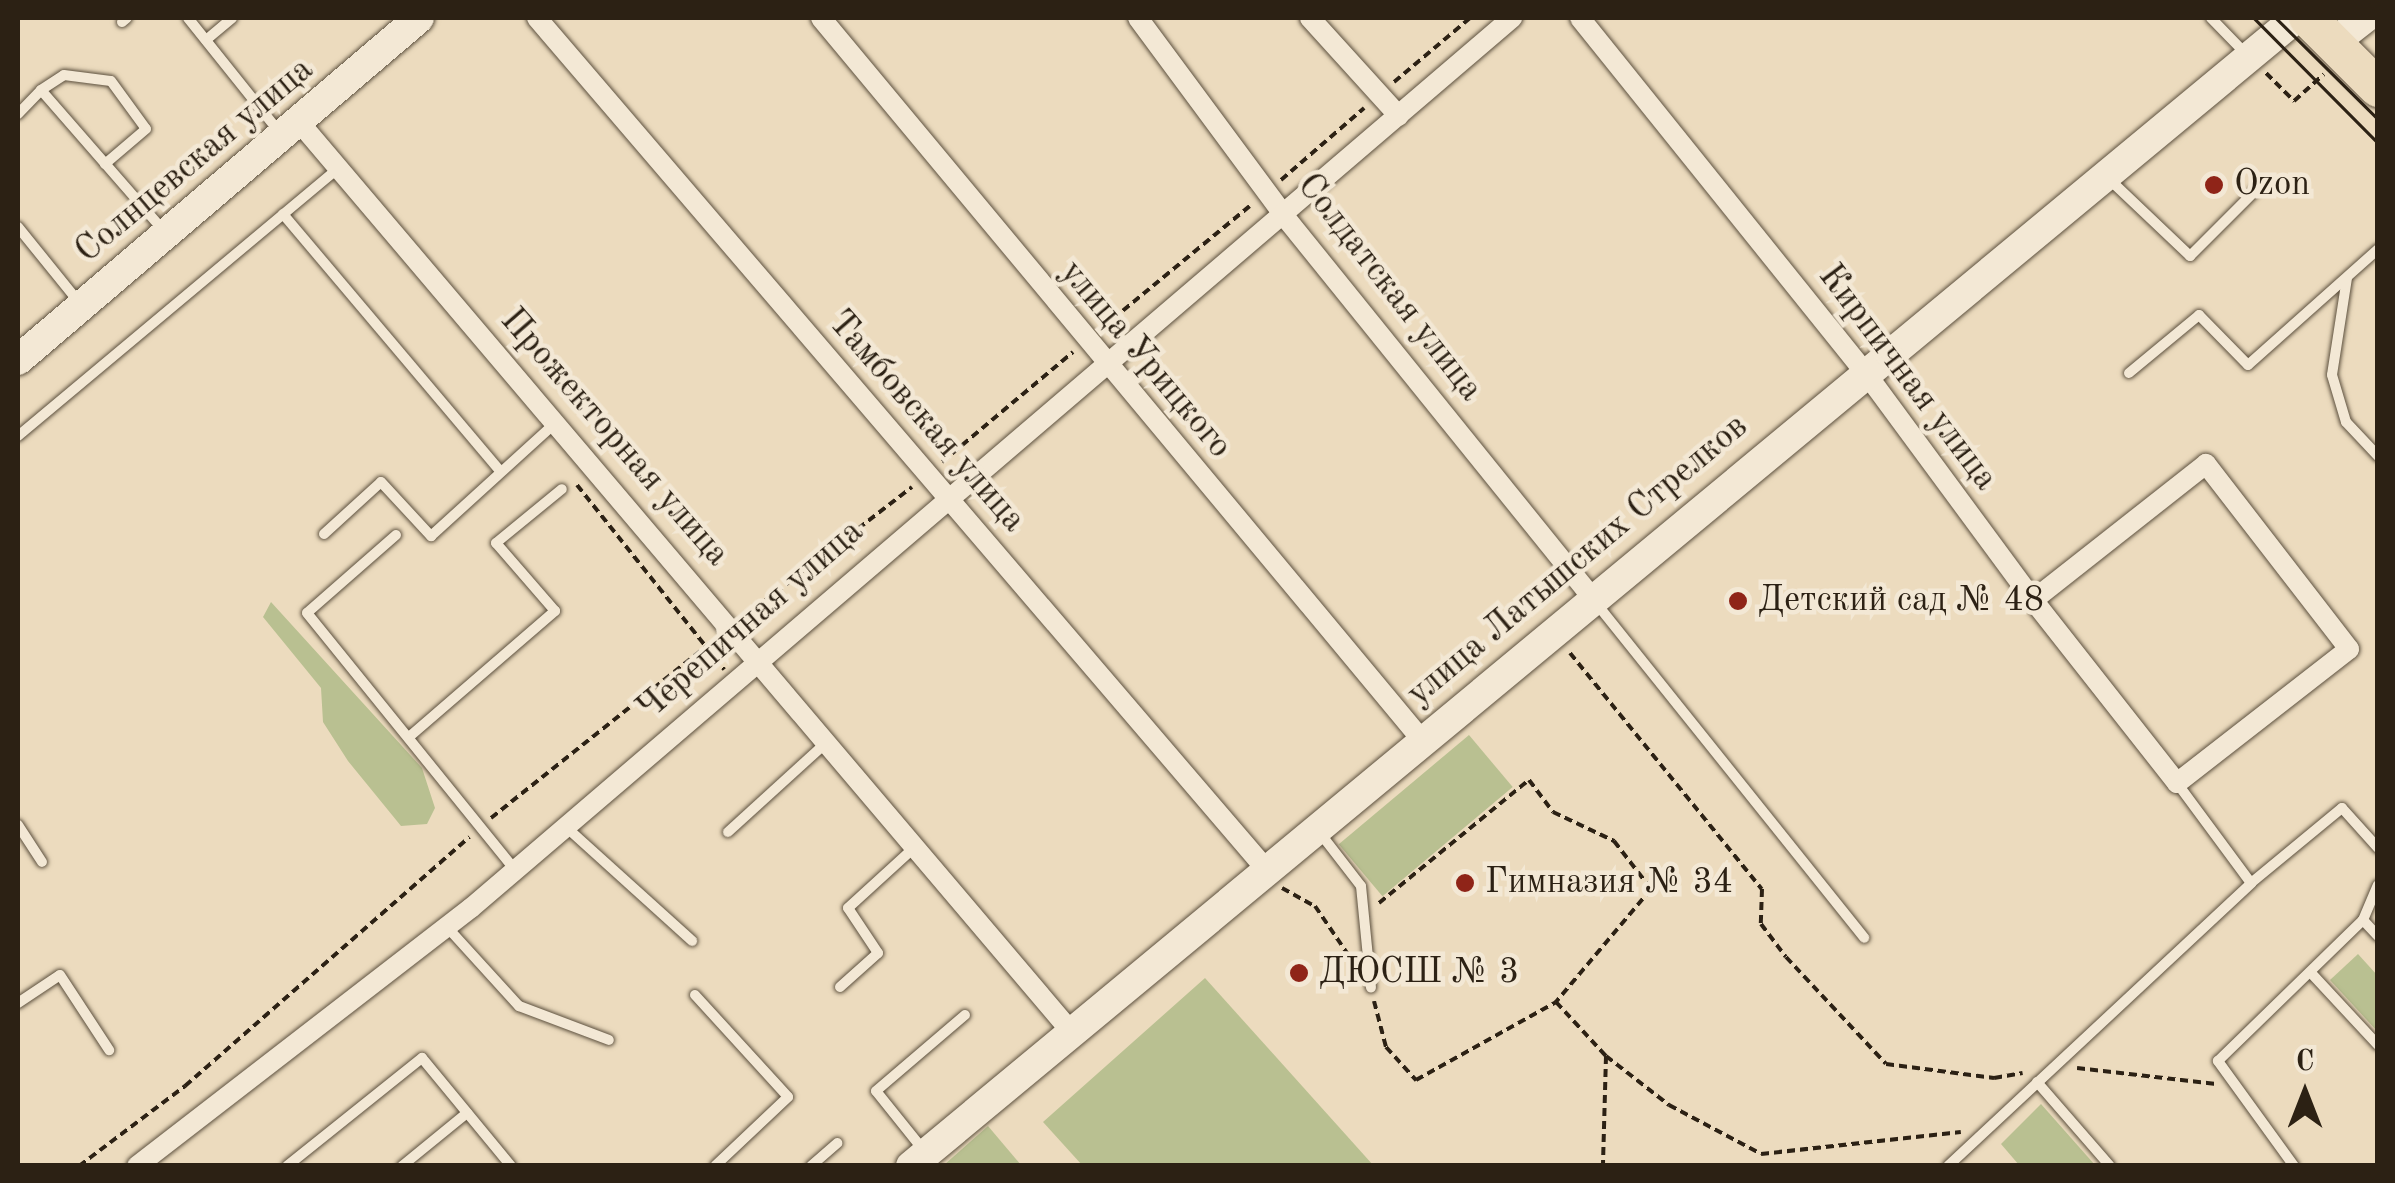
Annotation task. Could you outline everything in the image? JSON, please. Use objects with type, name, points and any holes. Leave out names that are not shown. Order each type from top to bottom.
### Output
[{"type":"highway","points":[[2329,38],[2378,88]]},
{"type":"street","name":"Солнцевская улица","points":[[18,360],[420,18]]},
{"type":"street","name":"Тамбовская улица","points":[[538,18],[1265,868]]},
{"type":"street","name":"улица Урицкого","points":[[821,18],[1106,366],[1422,740]]},
{"type":"street","name":"Солдатская улица","points":[[1138,18],[1271,189],[1285,217],[1591,596]]},
{"type":"street","points":[[1310,18],[1400,116]]},
{"type":"street","name":"Черепичная улица","points":[[138,1166],[447,927],[945,494],[1285,217],[1512,18]]},
{"type":"street","name":"Кирпичная улица","points":[[1580,18],[1864,372],[2177,783]]},
{"type":"street","name":"улица Латышских Стрелков","points":[[918,1159],[1068,1028],[2296,18]]},
{"type":"street","points":[[2329,38],[2366,18]]},
{"type":"street","name":"Прожекторная улица","points":[[292,130],[338,168],[760,657],[1068,1028]]},
{"type":"street","points":[[2034,600],[2206,464],[2349,649],[2177,783]]},
{"type":"lane","points":[[188,18],[292,130]]},
{"type":"lane","points":[[206,40],[232,18]]},
{"type":"lane","points":[[2211,18],[2249,56]]},
{"type":"lane","points":[[18,114],[41,90],[64,76],[111,80],[146,129],[106,164]]},
{"type":"lane","points":[[41,90],[167,234]]},
{"type":"lane","points":[[18,436],[338,168]]},
{"type":"lane","points":[[2105,175],[2190,256],[2262,184]]},
{"type":"lane","points":[[283,214],[499,470]]},
{"type":"lane","points":[[18,228],[82,306]]},
{"type":"lane","points":[[2130,373],[2200,315],[2248,365],[2378,250]]},
{"type":"lane","points":[[2347,278],[2332,376],[2346,422],[2378,456]]},
{"type":"lane","points":[[324,534],[381,482],[431,536],[556,421]]},
{"type":"lane","points":[[409,737],[555,611],[496,542],[562,489]]},
{"type":"lane","points":[[396,535],[307,613],[515,870]]},
{"type":"lane","points":[[1591,596],[1864,938]]},
{"type":"lane","points":[[728,832],[829,740]]},
{"type":"lane","points":[[2177,783],[2250,883]]},
{"type":"lane","points":[[1948,1166],[2250,883],[2342,808],[2378,848]]},
{"type":"lane","points":[[18,826],[42,862]]},
{"type":"lane","points":[[565,826],[692,941]]},
{"type":"lane","points":[[1316,827],[1361,886],[1370,988]]},
{"type":"lane","points":[[840,987],[878,954],[848,908],[916,845]]},
{"type":"lane","points":[[2294,1166],[2218,1061],[2312,974],[2363,920],[2378,885]]},
{"type":"lane","points":[[2363,920],[2378,936]]},
{"type":"lane","points":[[447,927],[519,1006],[609,1040]]},
{"type":"lane","points":[[2312,974],[2378,1045]]},
{"type":"lane","points":[[18,1003],[60,975],[109,1050]]},
{"type":"lane","points":[[695,995],[788,1098],[716,1166]]},
{"type":"lane","points":[[918,1159],[876,1091],[965,1015]]},
{"type":"lane","points":[[287,1166],[422,1058],[510,1165]]},
{"type":"lane","points":[[2038,1082],[2110,1166]]},
{"type":"lane","points":[[402,1166],[468,1113]]},
{"type":"lane","points":[[812,1166],[837,1143]]},
{"type":"path","points":[[79,1166],[185,1086],[481,827],[928,474],[1470,18]]},
{"type":"path","points":[[2249,56],[2294,101],[2329,38]]},
{"type":"path","points":[[573,480],[733,680]]},
{"type":"path","points":[[1265,868],[1315,906],[1370,988],[1386,1047],[1416,1080],[1556,1002],[1651,889],[1614,841],[1553,812],[1529,780],[1364,916]]},
{"type":"path","points":[[1556,1002],[1606,1056],[1669,1105],[1761,1154],[1986,1130]]},
{"type":"path","points":[[1603,1166],[1606,1056]]},
{"type":"green space","points":[[271,602],[422,768],[435,808],[427,824],[401,826],[348,761],[323,722],[321,688],[263,617]]},
{"type":"green space","points":[[1469,735],[1513,787],[1382,896],[1339,844]]},
{"type":"green space","points":[[2358,954],[2377,975],[2377,1031],[2330,980]]},
{"type":"green space","points":[[1205,978],[1373,1165],[1082,1165],[1043,1122]]},
{"type":"green space","points":[[2041,1104],[2095,1165],[2019,1165],[2001,1144]]},
{"type":"green space","points":[[988,1126],[1021,1165],[944,1165]]},
{"type":"tram line","points":[[2254,18],[2378,143]]},
{"type":"tram line","points":[[2276,18],[2378,119]]},
{"type":"place","name":"Ozon","points":[[2214,185]]},
{"type":"place","name":"Детский сад № 48","points":[[1738,601]]},
{"type":"place","name":"Гимназия № 34","points":[[1465,883]]},
{"type":"place","name":"ДЮСШ № 3","points":[[1299,973]]}]
